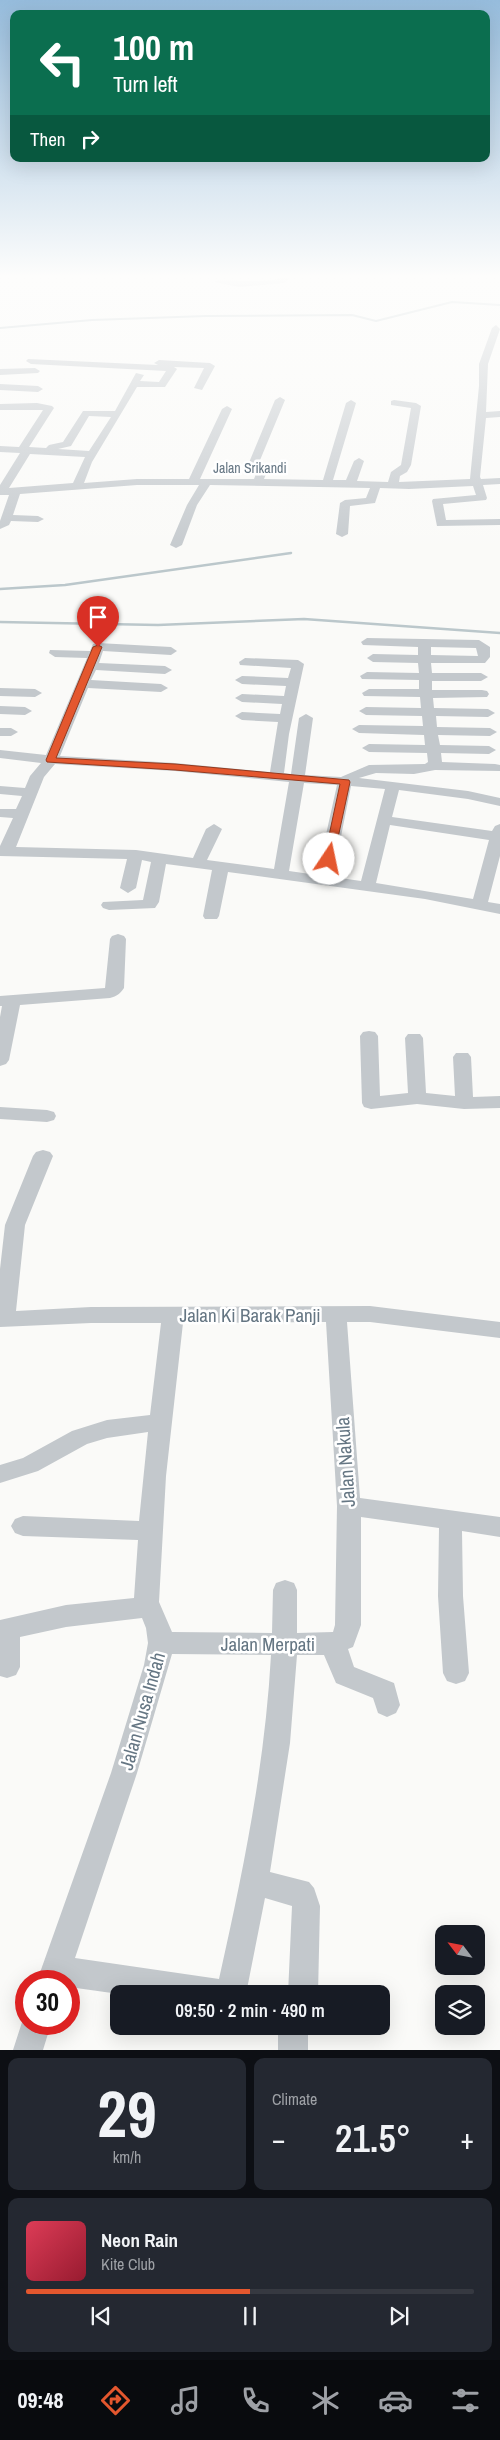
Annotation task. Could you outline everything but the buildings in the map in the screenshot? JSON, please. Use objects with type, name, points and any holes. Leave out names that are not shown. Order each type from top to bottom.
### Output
[{"type":"street","points":[[77,486],[92,454],[118,414],[141,373]]},
{"type":"street","points":[[134,384],[162,385],[170,373]]},
{"type":"street","points":[[199,388],[207,373]]},
{"type":"street","points":[[483,373],[475,483],[482,498],[438,500],[439,524],[500,522]]},
{"type":"street","points":[[0,387],[38,388]]},
{"type":"street","points":[[257,483],[261,474],[253,464],[280,400]]},
{"type":"street","points":[[327,483],[351,403]]},
{"type":"street","points":[[393,486],[395,474],[403,470],[406,465],[416,406],[394,403]]},
{"type":"street","points":[[0,492],[49,408],[28,406],[5,410]]},
{"type":"street","points":[[193,482],[227,409]]},
{"type":"street","points":[[48,452],[53,447],[67,444],[86,413],[118,414]]},
{"type":"street","points":[[480,416],[500,414]]},
{"type":"street","points":[[0,449],[92,454]]},
{"type":"street","points":[[350,484],[359,461]]},
{"type":"street","name":"Jalan Srikandi","points":[[0,492],[121,483],[257,483],[300,486],[327,483],[393,486],[500,481]]},
{"type":"street","points":[[176,545],[193,504],[206,483]]},
{"type":"street","points":[[342,534],[346,503],[370,501],[376,485]]},
{"type":"street","points":[[0,541],[3,523],[16,491]]},
{"type":"street","points":[[468,499],[478,524]]},
{"type":"street","points":[[3,523],[38,519]]},
{"type":"street","points":[[367,642],[476,644],[484,648],[482,660],[425,661],[373,658]]},
{"type":"street","points":[[424,643],[426,694],[435,756],[433,766]]},
{"type":"street","points":[[171,651],[98,647],[50,760],[37,776],[32,793],[4,851],[136,855],[367,886],[480,904],[500,909]]},
{"type":"street","points":[[55,653],[164,670]]},
{"type":"street","points":[[245,662],[298,664],[276,777]]},
{"type":"street","points":[[367,676],[481,677]]},
{"type":"street","points":[[242,680],[295,682]]},
{"type":"street","points":[[83,684],[161,688]]},
{"type":"street","points":[[0,692],[35,693]]},
{"type":"street","points":[[369,693],[482,694]]},
{"type":"street","points":[[242,698],[290,700]]},
{"type":"street","points":[[0,710],[25,711]]},
{"type":"street","points":[[366,711],[488,713]]},
{"type":"street","points":[[242,716],[286,718]]},
{"type":"street","points":[[280,875],[288,840],[306,718]]},
{"type":"street","points":[[359,729],[490,732]]},
{"type":"street","points":[[369,748],[489,750]]},
{"type":"street","points":[[0,754],[50,760],[175,767],[297,779],[394,785],[468,795],[500,802]]},
{"type":"street","points":[[324,881],[345,782],[354,774],[371,768],[420,769],[433,766],[495,768]]},
{"type":"street","points":[[367,886],[394,785]]},
{"type":"street","points":[[0,790],[32,793]]},
{"type":"street","points":[[0,813],[22,814]]},
{"type":"street","points":[[384,820],[499,834],[480,904]]},
{"type":"street","points":[[198,863],[214,829]]},
{"type":"street","points":[[128,888],[136,855]]},
{"type":"street","points":[[109,905],[149,905],[159,858]]},
{"type":"street","points":[[211,916],[220,866]]},
{"type":"street","points":[[0,1060],[5,1011],[110,993],[115,988],[118,939]]},
{"type":"street","points":[[369,1036],[371,1103],[418,1098],[464,1103],[500,1102]]},
{"type":"street","points":[[414,1038],[418,1098]]},
{"type":"street","points":[[462,1057],[464,1103]]},
{"type":"street","points":[[0,1113],[47,1116]]},
{"type":"street","points":[[2,1319],[15,1225],[43,1156]]},
{"type":"street","name":"Jalan Nakula","points":[[336,1314],[349,1506],[349,1610]]},
{"type":"street","name":"Jalan Ki Barak Panji","points":[[2,1319],[91,1315],[370,1314],[500,1330]]},
{"type":"street","points":[[7,1667],[4,1630],[66,1616],[146,1608],[150,1531],[173,1315]]},
{"type":"street","points":[[0,1474],[30,1465],[80,1437],[107,1429],[161,1422]]},
{"type":"street","points":[[349,1506],[500,1527]]},
{"type":"street","points":[[451,1520],[449,1547],[456,1673]]},
{"type":"street","points":[[23,1526],[150,1531]]},
{"type":"street","points":[[233,1985],[274,1778],[284,1685],[286,1644],[285,1590]]},
{"type":"street","name":"Jalan Nusa Indah","points":[[56,1970],[145,1708],[161,1643],[155,1618],[151,1610],[146,1608]]},
{"type":"street","name":"Jalan Merpati","points":[[161,1643],[334,1644],[344,1639],[348,1625],[349,1610]]},
{"type":"street","points":[[334,1644],[338,1662],[345,1676],[385,1691],[387,1705]]},
{"type":"street","points":[[254,1882],[299,1892],[304,1898],[306,1906],[303,1985]]},
{"type":"street","points":[[80,1978],[142,1985]]},
{"type":"street","points":[[28,2050],[33,2035]]},
{"type":"street","points":[[293,2035],[293,2050]]},
{"type":"waterway","points":[[0,589],[65,585],[291,553]]},
{"type":"waterway","points":[[0,622],[158,625],[304,619],[500,633]]},
{"type":"route","points":[[98,647],[50,760],[175,767],[345,782],[329,859]]}]
